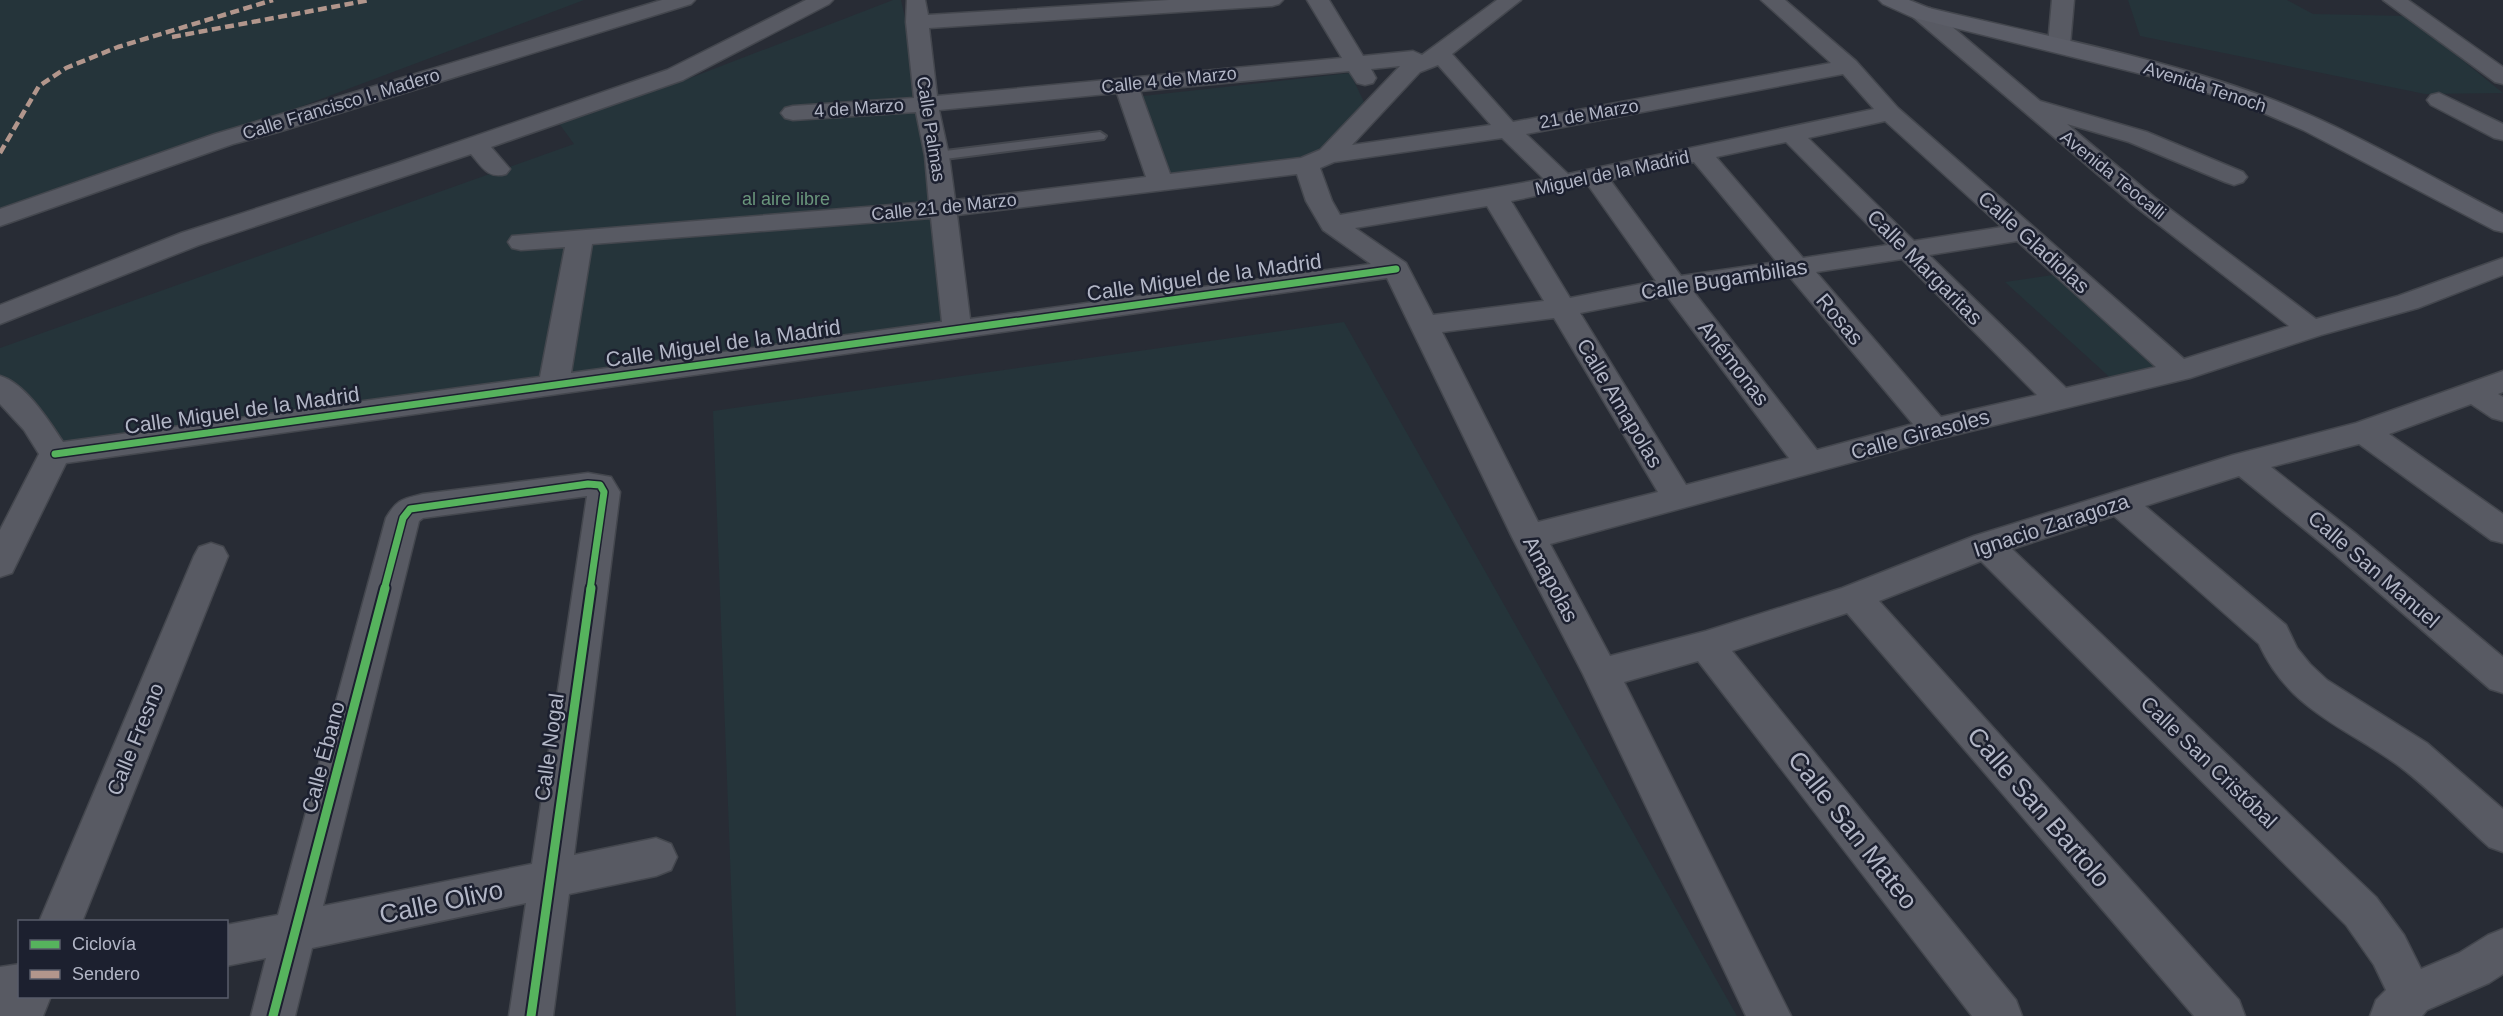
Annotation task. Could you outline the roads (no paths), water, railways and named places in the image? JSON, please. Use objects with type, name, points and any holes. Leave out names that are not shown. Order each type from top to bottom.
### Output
[{"type":"street","name":"Calle Francisco I. Madero","points":[[0,218],[224,139],[270,127],[684,0]]},
{"type":"street","points":[[917,11],[1272,0]]},
{"type":"street","points":[[1318,0],[1379,100]]},
{"type":"street","points":[[1318,160],[1379,100],[1412,63],[1491,0]]},
{"type":"street","points":[[1412,63],[1428,62],[1510,0]]},
{"type":"street","name":"Calle Gladiolas","points":[[1772,0],[1848,66],[1890,113],[2179,370]]},
{"type":"street","name":"Avenida Tenoch","points":[[1890,0],[1922,14],[2059,45],[2182,77],[2255,101],[2312,125],[2503,224]]},
{"type":"street","points":[[2059,45],[2063,0]]},
{"type":"street","points":[[2394,0],[2503,77]]},
{"type":"street","points":[[0,315],[190,238],[476,144],[675,75],[806,2]]},
{"type":"street","name":"Calle Palmas","points":[[917,11],[926,104],[937,156],[957,329]]},
{"type":"street","name":"Avenida Teocalli","points":[[1922,14],[2145,202],[2312,329]]},
{"type":"street","points":[[1440,54],[1508,129],[1563,183]]},
{"type":"street","name":"Calle 4 de Marzo","points":[[926,104],[1355,62],[1412,63]]},
{"type":"street","name":"21 de Marzo","points":[[1318,160],[1508,129],[1848,66]]},
{"type":"street","points":[[1126,85],[1160,182]]},
{"type":"street","points":[[2439,100],[2503,132]]},
{"type":"street","name":"4 de Marzo","points":[[793,113],[926,104]]},
{"type":"street","points":[[2028,105],[2138,137],[2234,177]]},
{"type":"street","name":"Miguel de la Madrid","points":[[1332,224],[1495,197],[1890,113]]},
{"type":"street","name":"Calle Margaritas","points":[[1791,135],[2059,399]]},
{"type":"street","points":[[476,144],[497,169]]},
{"type":"street","name":"Rosas","points":[[1700,154],[1934,429]]},
{"type":"street","name":"Calle 21 de Marzo","points":[[521,242],[942,209],[1318,160]]},
{"type":"street","name":"Amapolas","points":[[1318,160],[1319,201],[1332,224],[1396,269],[1529,537],[1601,672],[1769,1016]]},
{"type":"street","name":"Anémonas","points":[[1594,176],[1674,286],[1810,463]]},
{"type":"street","name":"Calle Amapolas","points":[[1495,197],[1678,499]]},
{"type":"street","name":"Calle Bugambilias","points":[[1425,325],[1562,308],[1674,286],[2023,232]]},
{"type":"street","points":[[554,385],[580,237]]},
{"type":"street","name":"Calle Girasoles","points":[[1529,537],[1934,429],[2179,370],[2408,302],[2503,266]]},
{"type":"street","name":"Calle Miguel de la Madrid","points":[[55,454],[1396,269]]},
{"type":"street","points":[[2488,386],[2503,411]]},
{"type":"street","name":"Ignacio Zaragoza","points":[[1601,672],[1706,645],[1854,597],[1986,545],[2244,463],[2364,432],[2488,386]]},
{"type":"street","points":[[2,556],[55,454],[35,423],[4,396]]},
{"type":"street","points":[[2364,432],[2503,531]]},
{"type":"street","name":"Calle San Manuel","points":[[2244,463],[2303,507],[2503,678]]},
{"type":"street","name":"Calle Nogal","points":[[410,509],[588,484],[600,485],[604,492],[548,880],[531,1016]]},
{"type":"street","points":[[2119,502],[2273,635],[2278,651],[2298,674],[2328,702],[2413,756],[2503,834]]},
{"type":"street","name":"Calle Ébano","points":[[273,1016],[403,518],[410,509]]},
{"type":"street","name":"Calle San Cristóbal","points":[[1986,545],[2361,911],[2389,950],[2402,1005]]},
{"type":"street","name":"Calle Fresno","points":[[60,920],[211,556]]},
{"type":"street","name":"Calle San Bartolo","points":[[1854,597],[2223,1016]]},
{"type":"street","name":"Calle San Mateo","points":[[1706,645],[2000,1016]]},
{"type":"street","name":"Calle Olivo","points":[[228,946],[656,857]]},
{"type":"street","points":[[2402,1005],[2474,968],[2503,950]]},
{"type":"street","points":[[0,988],[18,985]]},
{"type":"street","points":[[21,1016],[28,998]]},
{"type":"lane","points":[[937,156],[1100,136]]},
{"type":"park label","name":"al aire libre","points":[[786,199]]}]
